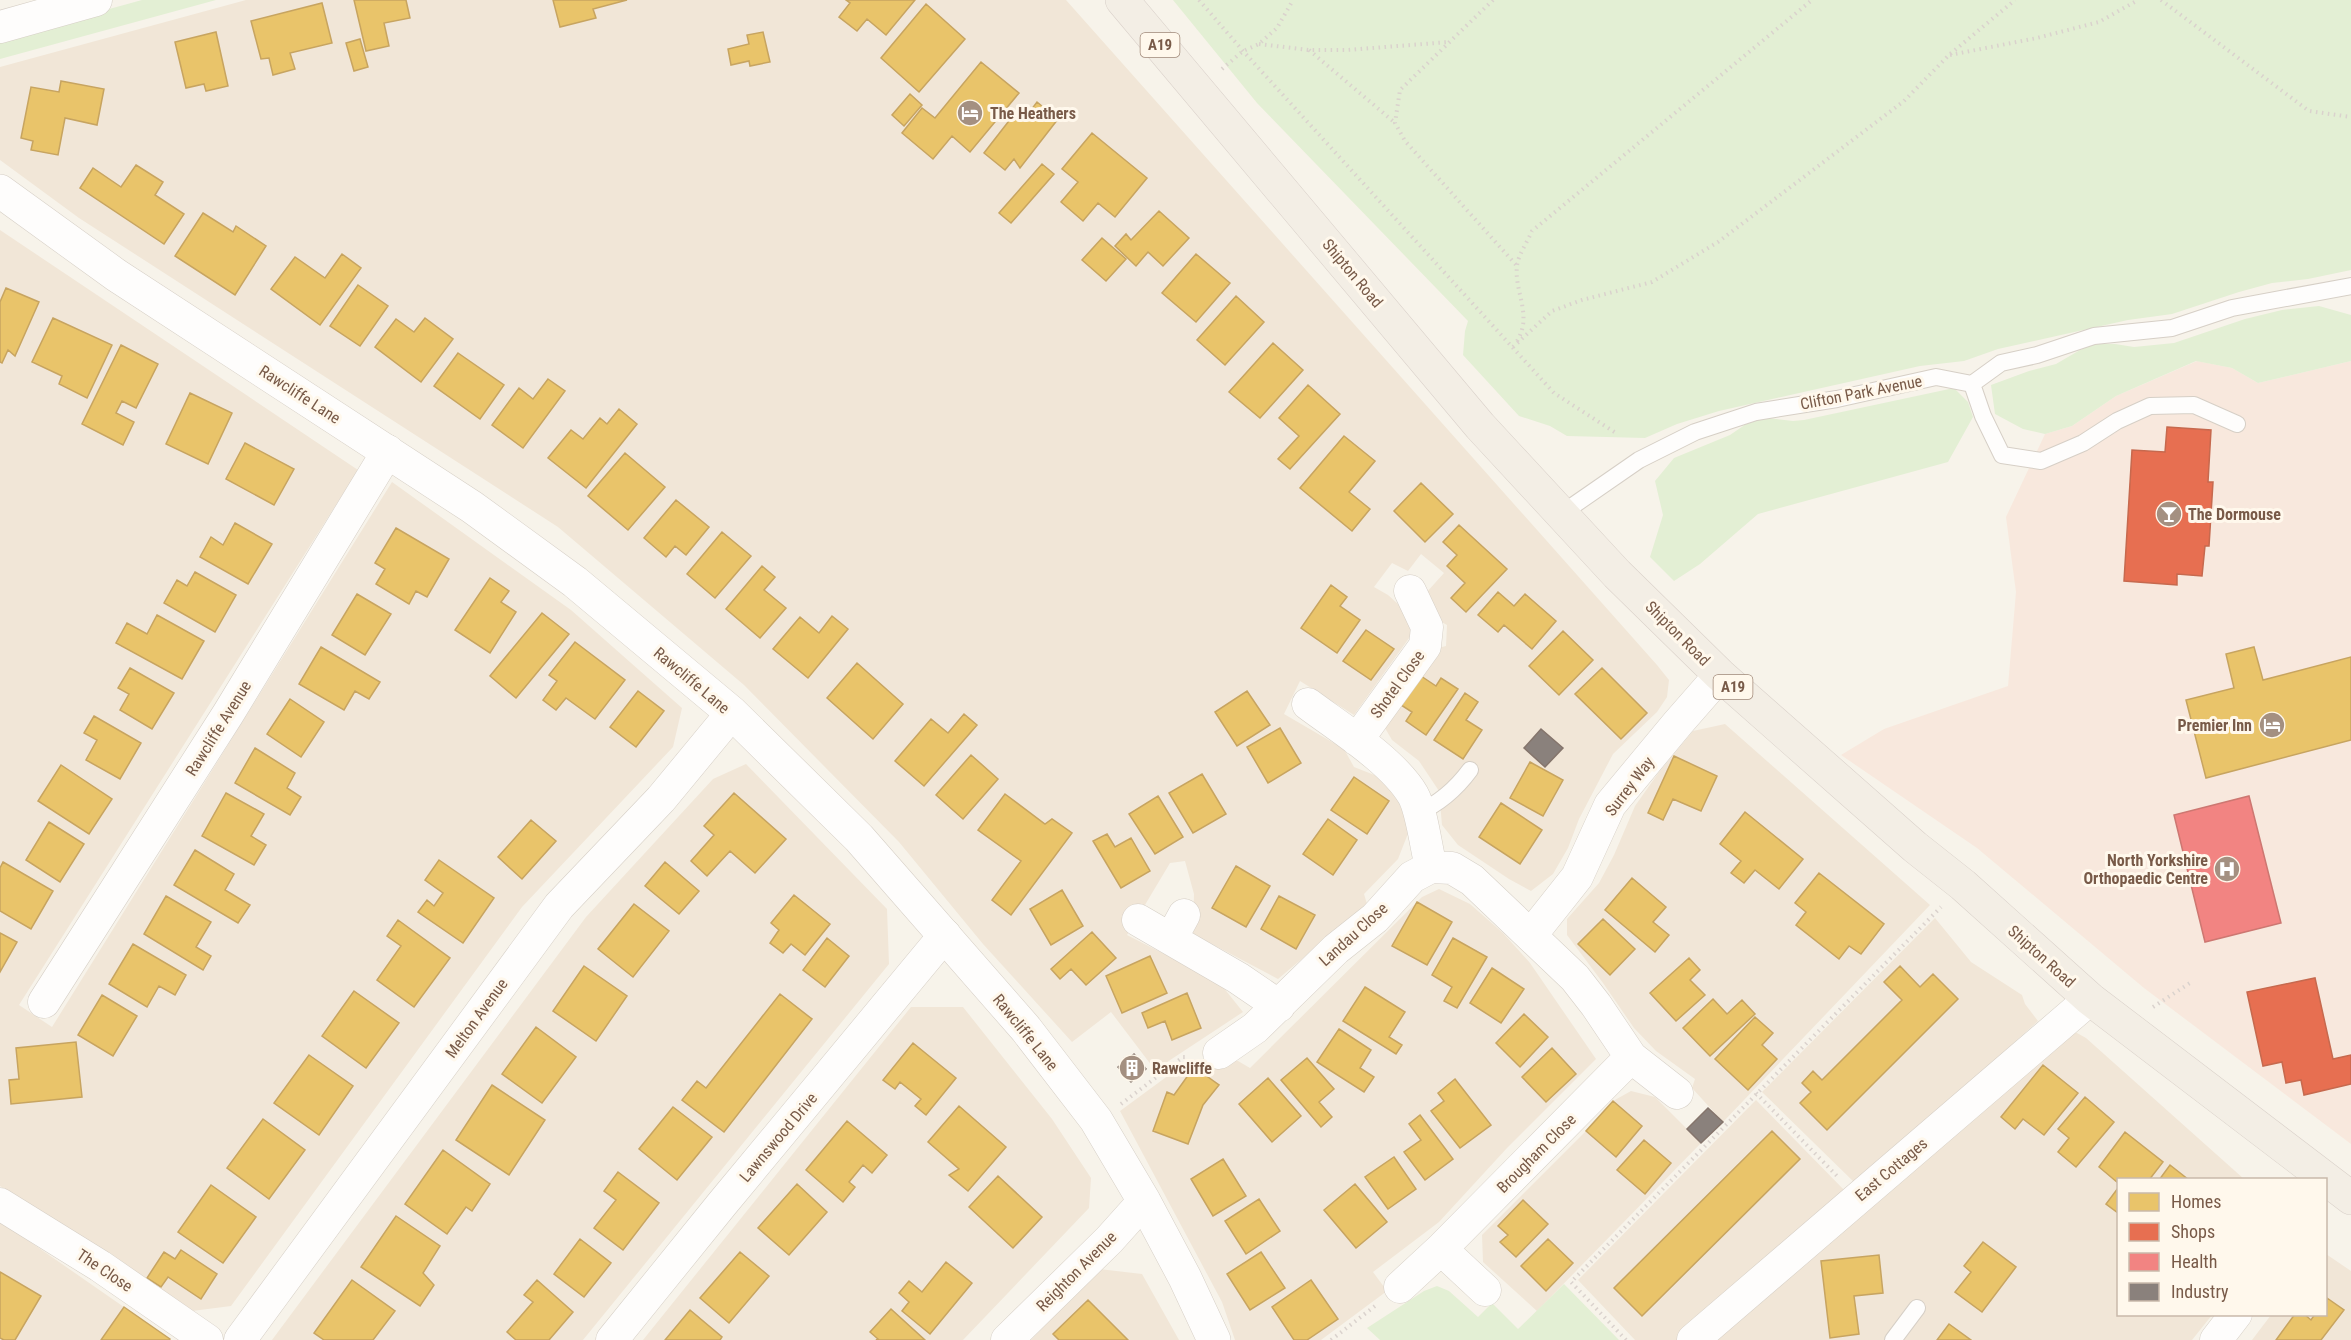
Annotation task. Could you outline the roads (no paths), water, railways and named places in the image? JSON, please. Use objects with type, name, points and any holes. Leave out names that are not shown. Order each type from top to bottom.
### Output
[{"type":"main road","name":"Shipton Road","points":[[1122,0],[1480,426],[1617,574],[1720,675],[1915,847],[1963,885],[2090,999],[2317,1178]]},
{"type":"street","points":[[0,27],[96,0]]},
{"type":"street","name":"Rawcliffe Lane","points":[[0,191],[116,275],[472,507],[575,582],[732,713],[859,838],[1026,1029],[1096,1120],[1144,1201],[1185,1278],[1214,1340]]},
{"type":"street","name":"Rawcliffe Avenue","points":[[44,1002],[228,714],[388,451]]},
{"type":"street","name":"Shotel Close","points":[[1357,740],[1425,646],[1427,627],[1410,591]]},
{"type":"street","name":"Surrey Way","points":[[1532,934],[1576,877],[1610,805],[1720,675]]},
{"type":"street","points":[[1308,704],[1357,740],[1398,776],[1414,797],[1431,867],[1452,868],[1472,880],[1532,934],[1575,978],[1631,1057],[1677,1093]]},
{"type":"street","name":"Melton Avenue","points":[[240,1340],[559,906],[661,799],[732,713]]},
{"type":"street","name":"Landau Close","points":[[1219,1053],[1255,1028],[1336,949],[1375,918],[1412,878],[1431,867]]},
{"type":"street","points":[[1138,920],[1177,927],[1279,1006]]},
{"type":"street","name":"Lawnswood Drive","points":[[612,1340],[945,935]]},
{"type":"street","name":"East Cottages","points":[[1693,1340],[2090,999]]},
{"type":"street","name":"Brougham Close","points":[[1400,1287],[1442,1249],[1631,1057]]},
{"type":"street","name":"Reighton Avenue","points":[[1007,1340],[1144,1201]]},
{"type":"street","name":"The Close","points":[[0,1204],[100,1266],[207,1340]]},
{"type":"street","points":[[1442,1249],[1485,1290]]},
{"type":"street","points":[[2216,1340],[2234,1316]]},
{"type":"lane","points":[[2237,424],[2194,405],[2150,406],[2117,421],[2083,443],[2041,461],[2002,455],[1983,416],[1972,384],[2001,363],[2037,355],[2094,336],[2172,328],[2232,308],[2351,286]]},
{"type":"lane","name":"Clifton Park Avenue","points":[[1561,514],[1639,460],[1695,432],[1756,412],[1837,399],[1936,377],[1972,384]]},
{"type":"lane","points":[[1418,813],[1434,806],[1451,792],[1470,770]]},
{"type":"lane","points":[[1893,1340],[1917,1308]]},
{"type":"place","name":"The Heathers","points":[[970,113]]},
{"type":"place","name":"The Dormouse","points":[[2169,514]]},
{"type":"place","name":"Premier Inn","points":[[2272,725]]},
{"type":"place","name":"North Yorkshire Orthopaedic Centre","points":[[2227,869]]},
{"type":"place","name":"Rawcliffe","points":[[1132,1068]]}]
